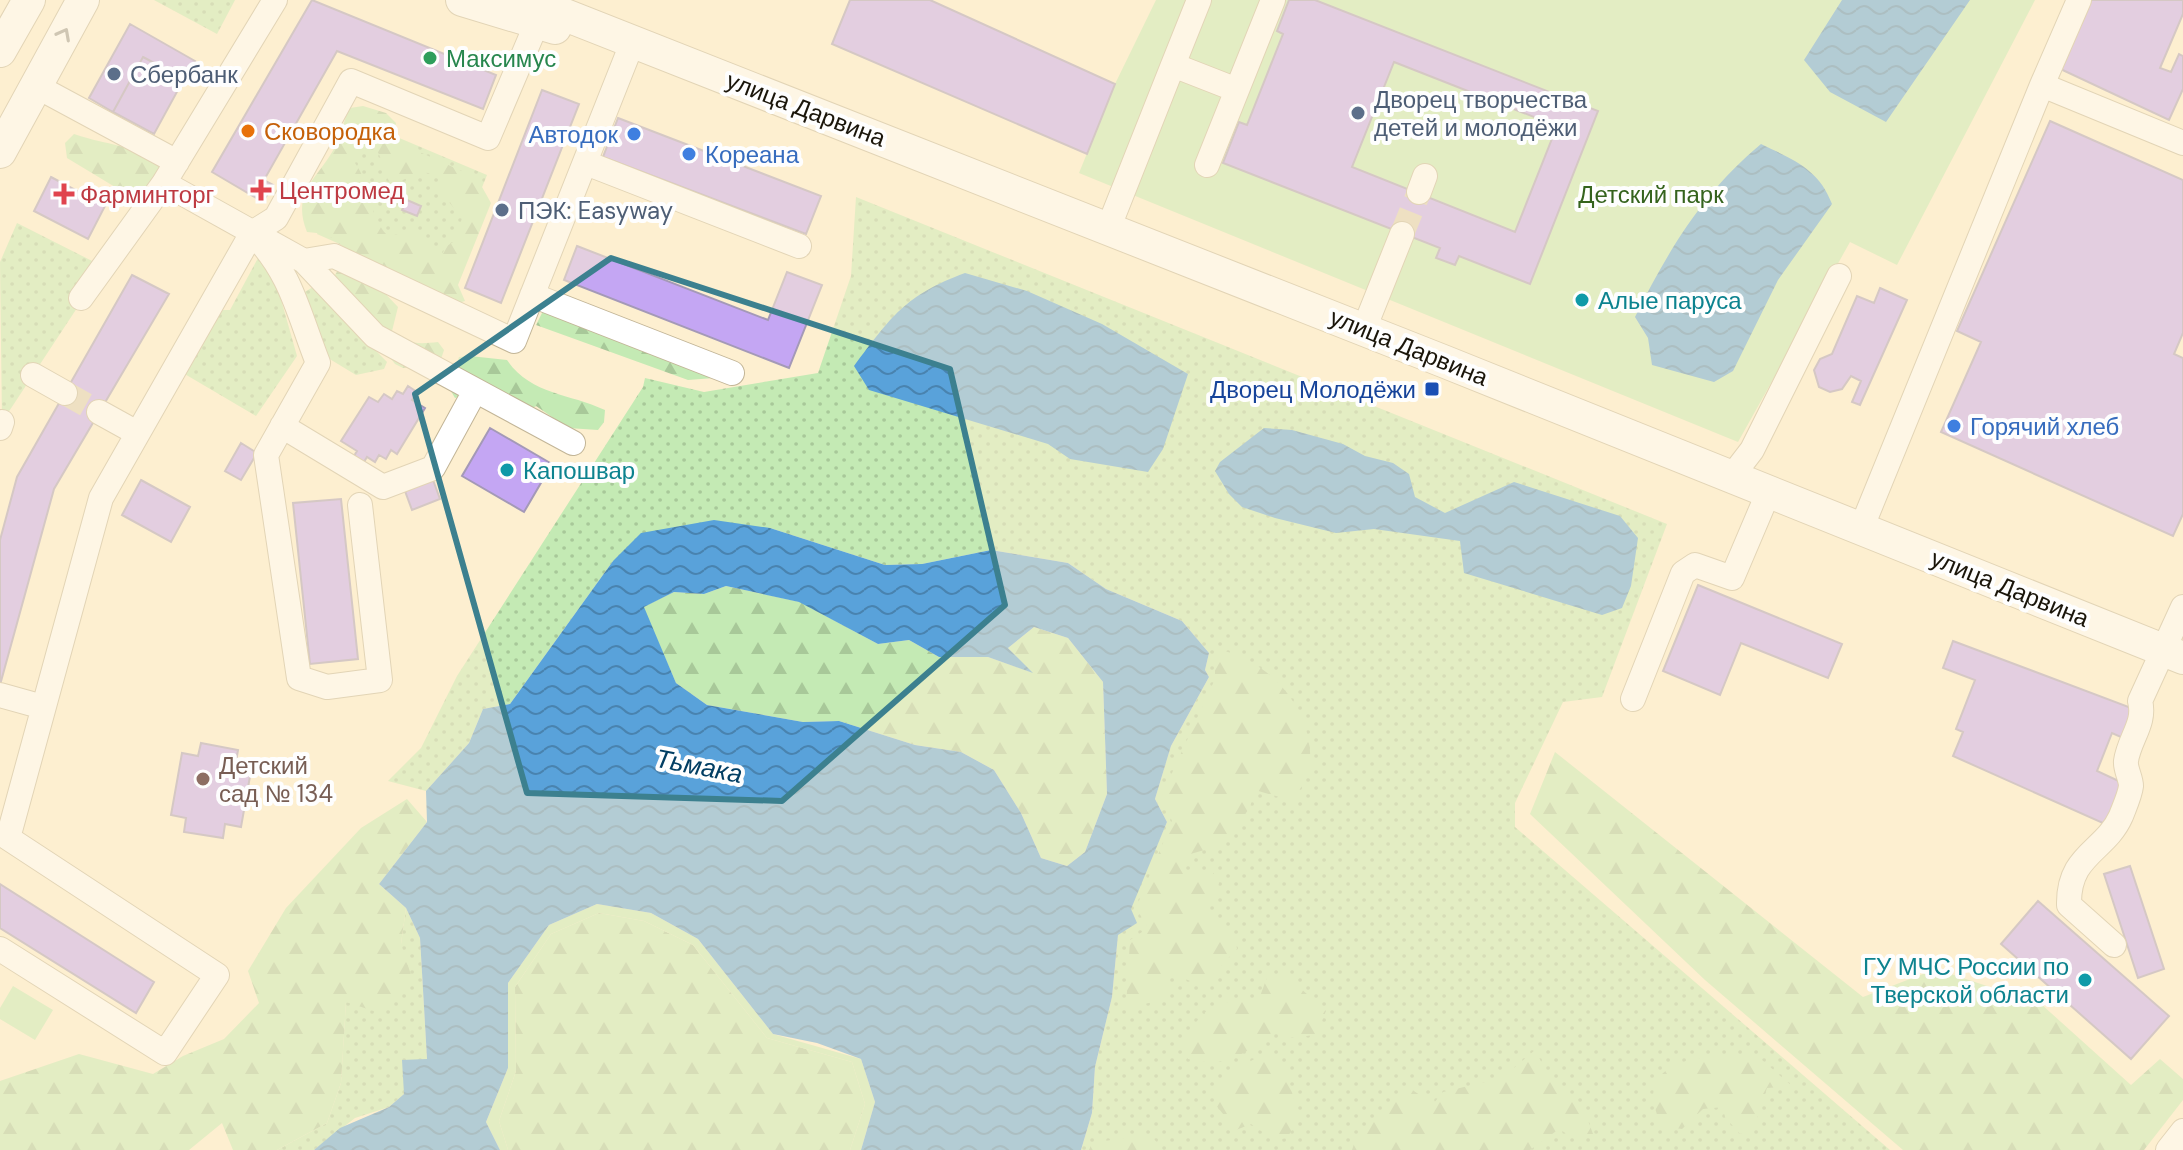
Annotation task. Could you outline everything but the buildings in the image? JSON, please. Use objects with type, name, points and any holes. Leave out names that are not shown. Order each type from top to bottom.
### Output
[{"type":"main road","points":[[0,51],[29,0]]},
{"type":"main road","points":[[0,152],[83,0]]},
{"type":"main road","name":"улица Дарвина","points":[[462,0],[532,12],[633,41],[1364,329],[2173,654]]},
{"type":"lane","points":[[81,298],[170,172],[275,0]]},
{"type":"lane","points":[[1108,229],[1199,0]]},
{"type":"lane","points":[[1207,165],[1273,0]]},
{"type":"lane","points":[[1861,529],[2079,0]]},
{"type":"lane","points":[[0,949],[165,1053],[217,975],[8,838],[101,498],[252,233],[276,218],[351,81],[488,138],[532,12]]},
{"type":"lane","points":[[304,261],[334,256],[514,341],[633,41]]},
{"type":"lane","points":[[1173,65],[1237,90]]},
{"type":"lane","points":[[2042,85],[2182,138]]},
{"type":"lane","points":[[36,86],[170,172],[252,233],[304,261],[375,336],[573,443]]},
{"type":"lane","points":[[586,163],[799,246]]},
{"type":"lane","points":[[252,233],[276,257],[286,276],[318,363],[266,455],[299,678],[327,687],[380,680],[360,505]]},
{"type":"lane","points":[[1364,329],[1402,234]]},
{"type":"lane","points":[[1732,476],[1752,450],[1839,276]]},
{"type":"lane","points":[[532,295],[732,373]]},
{"type":"lane","points":[[33,375],[65,393]]},
{"type":"lane","points":[[282,426],[383,487],[433,468],[475,391]]},
{"type":"lane","points":[[99,412],[137,433]]},
{"type":"lane","points":[[1633,699],[1683,573],[1695,565],[1732,578],[1769,491]]},
{"type":"lane","points":[[2114,945],[2069,905],[2068,890],[2086,854],[2108,838],[2120,818],[2131,786],[2126,762],[2143,713],[2140,701],[2173,654],[2183,607]]},
{"type":"lane","points":[[0,695],[43,707]]},
{"type":"lane","points":[[2168,1150],[2183,1131]]},
{"type":"highlighted area","points":[[611,258],[950,369],[1005,605],[782,801],[527,793],[415,394]]},
{"type":"green space","points":[[154,0],[235,0],[217,34]]},
{"type":"green space","name":"Детский парк","points":[[1156,0],[2035,0],[1897,265],[1850,242],[1738,442],[1079,173],[1115,84]]},
{"type":"green space","points":[[363,106],[386,113],[396,123],[393,140],[477,178],[491,203],[458,285],[465,301],[451,305],[371,266],[332,238],[307,232],[302,205],[305,194],[337,143],[350,108]],"holes":[[[373,145],[389,181],[397,183],[419,172],[437,174],[440,191],[462,218],[455,241],[445,247],[440,261],[419,233],[387,235],[381,227],[355,163],[364,148]]]},
{"type":"green space","points":[[366,124],[487,175],[441,289],[317,234]]},
{"type":"green space","points":[[74,134],[128,149],[160,167],[146,191],[120,190],[67,158],[65,143]]},
{"type":"green space","points":[[856,197],[1667,524],[1602,697],[1563,702],[1515,803],[1515,827],[1890,1150],[1081,1150],[1092,1113],[1095,1067],[1112,997],[1118,935],[1167,822],[1155,799],[1171,746],[1209,677],[1205,670],[1209,653],[1182,621],[1106,589],[1068,563],[991,550],[922,564],[885,565],[770,528],[613,561],[510,704],[483,709],[469,743],[426,791],[388,781],[421,748],[457,676],[643,387],[645,378],[704,392],[818,373],[851,276]]},
{"type":"green space","points":[[17,223],[104,267],[2,422],[0,262]]},
{"type":"green space","points":[[258,258],[271,264],[297,356],[256,416],[183,373],[218,310],[230,310]]},
{"type":"green space","points":[[338,270],[377,285],[398,307],[392,331],[408,341],[438,342],[444,350],[440,362],[403,368],[395,364],[332,280]]},
{"type":"green space","points":[[313,287],[387,362],[384,369],[356,375],[328,358],[303,293]]},
{"type":"green space","points":[[545,307],[714,378],[688,380],[536,325]]},
{"type":"green space","points":[[459,357],[507,360],[517,372],[539,387],[605,410],[604,422],[598,430],[568,428],[536,406],[526,412],[484,387],[484,381],[477,381],[470,393],[455,398],[448,386]]},
{"type":"green space","points":[[726,586],[800,602],[878,644],[909,640],[939,657],[988,657],[1031,672],[1008,648],[1034,627],[1068,638],[1103,682],[1107,794],[1085,852],[1067,866],[1041,858],[1021,813],[994,770],[961,752],[915,745],[839,721],[803,722],[707,705],[676,683],[643,607],[674,592],[704,594]]},
{"type":"green space","points":[[1221,650],[1257,666],[1286,692],[1305,727],[1310,747],[1309,771],[1293,801],[1255,790],[1250,807],[1225,844],[1187,855],[1184,874],[1213,872],[1219,883],[1207,914],[1235,936],[1237,949],[1202,986],[1171,973],[1167,999],[1126,1008],[1130,940],[1148,928],[1136,908],[1172,821],[1161,797],[1215,679],[1215,656]]},
{"type":"green space","points":[[1555,752],[1863,997],[1936,969],[2041,1004],[2131,1085],[2160,1059],[2183,1079],[2183,1100],[2144,1150],[1903,1150],[1705,980],[1530,814]]},
{"type":"green space","points":[[407,799],[427,822],[379,884],[406,908],[401,944],[411,975],[383,1014],[346,1002],[341,1083],[327,1123],[277,1150],[233,1150],[222,1123],[189,1150],[0,1150],[0,1081],[79,1054],[153,1074],[183,1056],[224,1039],[259,1003],[248,971],[286,908],[361,828]]},
{"type":"green space","points":[[597,904],[651,913],[698,939],[773,1034],[861,1059],[875,1102],[861,1150],[850,1150],[865,1104],[852,1062],[767,1038],[693,945],[644,921],[599,913],[551,934],[515,987],[516,1071],[499,1121],[508,1150],[500,1150],[486,1122],[508,1068],[508,983],[549,925]]},
{"type":"green space","points":[[406,908],[420,938],[427,1059],[404,1094],[389,1107],[355,1118],[314,1150],[277,1150],[327,1123],[341,1083],[346,1001],[401,944]]},
{"type":"green space","points":[[599,913],[644,921],[693,945],[767,1038],[852,1062],[865,1104],[850,1150],[508,1150],[499,1121],[516,1071],[515,987],[551,934]]},
{"type":"green space","points":[[1269,972],[1290,979],[1326,1011],[1316,1035],[1287,1038],[1274,1031],[1244,1053],[1225,1061],[1188,1059],[1183,1046],[1203,1014],[1231,1001],[1259,999]]},
{"type":"green space","points":[[13,986],[53,1010],[35,1040],[0,1019],[0,1008]]},
{"type":"green space","points":[[1535,1050],[1554,1086],[1583,1107],[1593,1134],[1578,1141],[1559,1129],[1530,1150],[1352,1150],[1356,1138],[1408,1087],[1433,1104],[1443,1092],[1502,1078]]},
{"type":"green space","points":[[1268,1051],[1285,1066],[1299,1118],[1287,1138],[1274,1140],[1251,1124],[1236,1130],[1215,1104],[1215,1082]]},
{"type":"green space","points":[[1755,1054],[1792,1086],[1767,1088],[1754,1128],[1740,1134],[1725,1117],[1723,1107],[1703,1109],[1682,1129],[1662,1126],[1654,1103],[1655,1085],[1664,1073],[1678,1064],[1696,1059]]},
{"type":"green space","points":[[1150,1134],[1163,1150],[1089,1150],[1092,1143]]},
{"type":"water","points":[[1842,0],[1970,0],[1886,122],[1830,92],[1804,60]]},
{"type":"water","points":[[1761,144],[1813,174],[1832,204],[1778,280],[1733,371],[1714,382],[1652,365],[1648,338],[1635,317],[1660,269],[1704,202]]},
{"type":"water","points":[[965,273],[1027,291],[1102,324],[1188,374],[1163,449],[1148,472],[1070,459],[1048,444],[869,390],[854,366],[879,334],[913,299]]},
{"type":"water","points":[[1264,428],[1292,430],[1343,444],[1365,456],[1393,463],[1409,474],[1415,497],[1445,513],[1514,482],[1620,516],[1638,538],[1631,586],[1622,608],[1602,615],[1464,573],[1460,541],[1374,529],[1336,533],[1242,507],[1229,494],[1215,471],[1220,462]]},
{"type":"water","name":"Тьмака","points":[[714,520],[770,528],[885,565],[922,564],[991,550],[1068,563],[1106,589],[1182,621],[1209,653],[1205,670],[1209,677],[1171,746],[1155,799],[1167,822],[1131,909],[1137,923],[1118,935],[1112,997],[1095,1067],[1092,1113],[1081,1150],[861,1150],[875,1102],[861,1059],[817,1043],[773,1034],[698,939],[651,913],[597,904],[549,925],[508,983],[508,1068],[486,1122],[500,1150],[314,1150],[340,1128],[389,1107],[404,1094],[402,1060],[427,1059],[420,938],[406,908],[379,884],[427,822],[426,791],[469,743],[483,709],[510,704],[613,561],[641,533]],"holes":[[[726,586],[799,602],[878,644],[909,640],[939,657],[988,657],[1033,673],[1008,648],[1034,627],[1068,638],[1103,682],[1107,794],[1085,852],[1067,866],[1041,858],[1021,813],[994,770],[961,752],[915,745],[839,721],[803,722],[707,705],[676,683],[644,607],[674,592],[704,594]]]},
{"type":"tunnel","points":[[1402,234],[1419,192]]},
{"type":"tunnel","points":[[65,393],[99,412]]},
{"type":"place","name":"Максимус","points":[[430,58]]},
{"type":"place","name":"Сбербанк","points":[[114,74]]},
{"type":"place","name":"Дворец творчества детей и молодёжи","points":[[1358,113]]},
{"type":"place","name":"Сковородка","points":[[248,131]]},
{"type":"place","name":"Автодок","points":[[634,134]]},
{"type":"place","name":"Кореана","points":[[689,154]]},
{"type":"place","name":"Центромед","points":[[261,190]]},
{"type":"place","name":"Фарминторг","points":[[64,194]]},
{"type":"place","name":"ПЭК: Easyway","points":[[502,210]]},
{"type":"place","name":"Алые паруса","points":[[1582,300]]},
{"type":"place","name":"Дворец Молодёжи","points":[[1432,389]]},
{"type":"place","name":"Горячий хлеб","points":[[1954,426]]},
{"type":"place","name":"Капошвар","points":[[507,470]]},
{"type":"place","name":"Детский сад № 134","points":[[203,779]]},
{"type":"place","name":"ГУ МЧС России по Тверской области","points":[[2085,980]]}]
